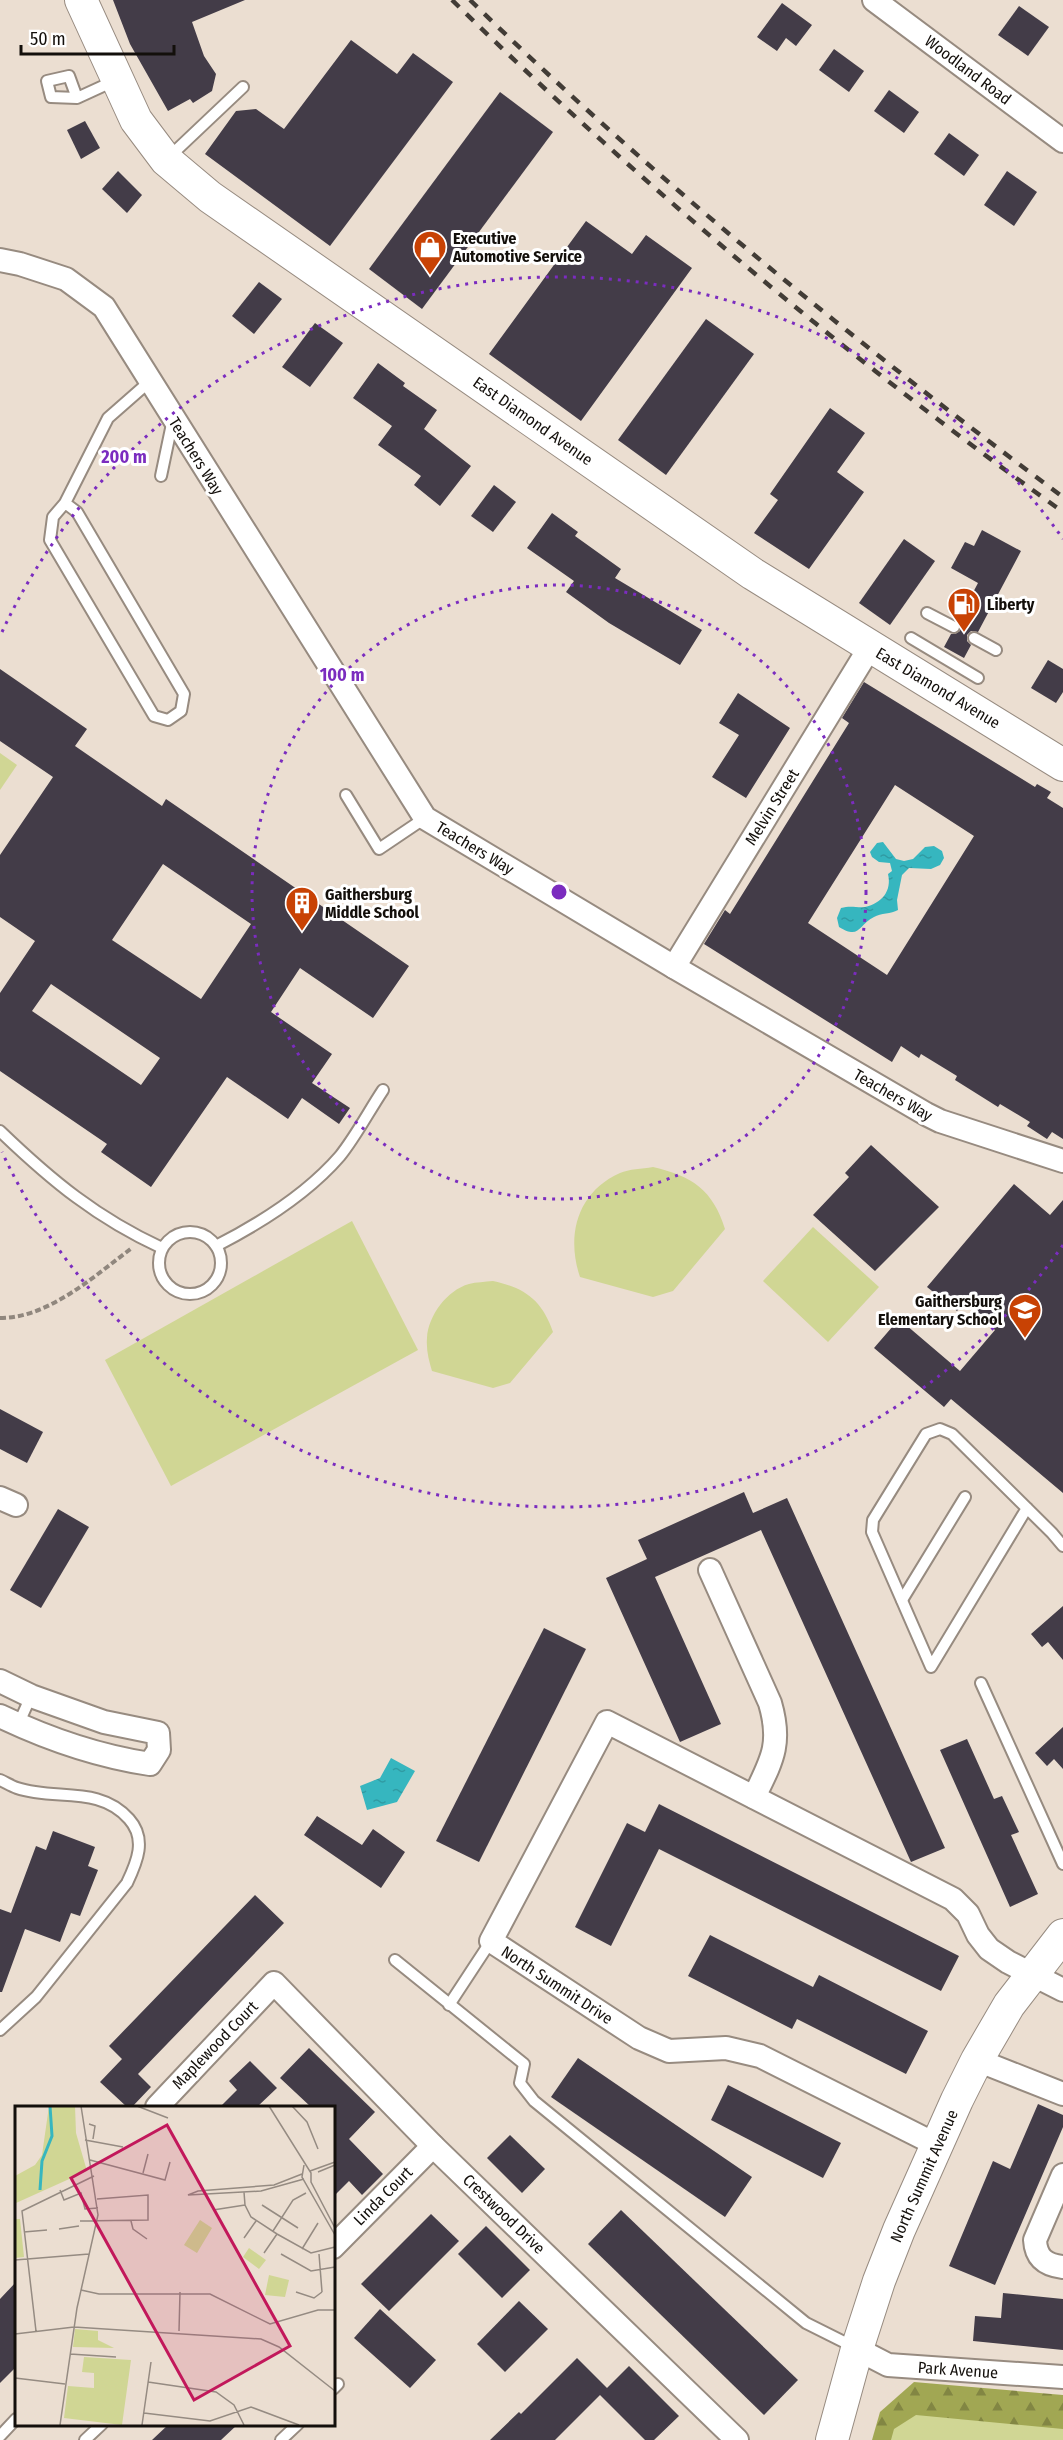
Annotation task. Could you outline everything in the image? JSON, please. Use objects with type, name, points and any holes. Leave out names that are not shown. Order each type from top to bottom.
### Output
[{"type":"street","name":"East Diamond Avenue","points":[[81,0],[136,120],[166,160],[210,197],[753,574],[1063,765]]},
{"type":"street","name":"Woodland Road","points":[[874,0],[1063,141]]},
{"type":"street","name":"Teachers Way","points":[[0,260],[66,279],[104,307],[425,818],[926,1114],[940,1121],[1063,1161]]},
{"type":"street","name":"Melvin Street","points":[[674,967],[870,647]]},
{"type":"street","points":[[710,1570],[770,1703],[776,1724],[776,1744],[771,1763],[754,1797]]},
{"type":"street","points":[[0,1681],[31,1696],[104,1722],[158,1733],[160,1742],[155,1758],[150,1764],[126,1760],[54,1740],[9,1720]]},
{"type":"street","name":"North Summit Drive","points":[[937,2145],[760,2056],[726,2048],[669,2051],[639,2038],[491,1941],[607,1722],[953,1899],[968,1914],[978,1935],[989,1948],[1031,1975],[1063,1990]]},
{"type":"street","name":"North Summit Avenue","points":[[832,2440],[857,2349],[898,2230],[977,2060],[1009,2005],[1063,1935]]},
{"type":"street","name":"Maplewood Court","points":[[157,2106],[274,1983]]},
{"type":"street","name":"Crestwood Drive","points":[[274,1983],[433,2146],[738,2440]]},
{"type":"street","points":[[977,2060],[1063,2094]]},
{"type":"street","name":"Linda Court","points":[[334,2246],[433,2146]]},
{"type":"street","points":[[1063,2175],[1035,2240],[1035,2252],[1043,2262],[1063,2267]]},
{"type":"street","name":"Park Avenue","points":[[857,2349],[888,2365],[1063,2377]]},
{"type":"lane","points":[[77,98],[117,80]]},
{"type":"lane","points":[[166,160],[243,87]]},
{"type":"lane","points":[[65,503],[77,512],[184,694],[181,711],[168,720],[154,716],[50,540],[53,517],[65,503],[108,418],[149,382]]},
{"type":"lane","points":[[161,476],[173,419]]},
{"type":"lane","points":[[927,613],[954,627]]},
{"type":"lane","points":[[911,638],[978,678]]},
{"type":"lane","points":[[975,638],[996,650]]},
{"type":"lane","points":[[346,795],[379,849],[425,818]]},
{"type":"lane","points":[[216,1246],[260,1222],[314,1181],[340,1155],[383,1090]]},
{"type":"lane","points":[[0,1131],[38,1168],[90,1209],[162,1248]]},
{"type":"lane","points":[[183,1232],[196,1233],[208,1238],[216,1246],[221,1257],[219,1275],[213,1285],[203,1292],[191,1295],[172,1289],[160,1272],[158,1260],[162,1248],[171,1238],[183,1232]]},
{"type":"lane","points":[[1027,1508],[932,1667],[872,1532],[873,1520],[926,1434],[940,1429],[952,1434],[1027,1508],[1063,1546]]},
{"type":"lane","points":[[902,1600],[965,1497]]},
{"type":"lane","points":[[981,1683],[1063,1864]]},
{"type":"lane","points":[[9,1720],[31,1696]]},
{"type":"lane","points":[[0,1780],[17,1788],[93,1797],[118,1807],[132,1823],[140,1842],[137,1862],[127,1883],[36,1996],[0,2030]]},
{"type":"lane","points":[[449,2005],[491,1941]]},
{"type":"lane","points":[[394,1960],[524,2064],[520,2083],[534,2101],[806,2323],[857,2349]]},
{"type":"lane","points":[[0,2436],[15,2420]]},
{"type":"lane","points":[[85,2440],[101,2425]]},
{"type":"lane","points":[[281,2440],[297,2425]]},
{"type":"path","points":[[0,1318],[16,1318],[68,1296],[144,1240]]},
{"type":"green space","points":[[0,753],[17,765],[0,790]]},
{"type":"green space","points":[[653,1167],[679,1175],[699,1187],[714,1204],[725,1229],[673,1291],[653,1297],[580,1277],[574,1246],[575,1231],[585,1203],[605,1181],[620,1173]]},
{"type":"green space","points":[[352,1221],[418,1350],[171,1486],[105,1360]]},
{"type":"green space","points":[[813,1227],[879,1287],[828,1342],[763,1281]]},
{"type":"green space","points":[[493,1281],[514,1287],[531,1297],[549,1321],[553,1332],[510,1383],[493,1388],[432,1371],[427,1351],[427,1338],[431,1321],[440,1305],[461,1287],[472,1283]]},
{"type":"green space","points":[[914,2382],[1063,2395],[1063,2440],[872,2440],[880,2412]]},
{"type":"green space","points":[[916,2415],[1063,2429],[1063,2440],[891,2440],[894,2429]]},
{"type":"water","points":[[883,842],[896,859],[904,861],[913,859],[925,847],[934,846],[942,851],[944,858],[940,865],[931,869],[909,868],[902,875],[897,900],[898,910],[874,917],[855,932],[846,931],[839,927],[837,918],[841,908],[871,905],[881,899],[887,891],[888,874],[892,871],[890,863],[879,862],[872,857],[870,852],[877,843]]},
{"type":"water","points":[[391,1758],[415,1771],[397,1802],[367,1810],[360,1786],[380,1778]]},
{"type":"building","points":[[113,0],[245,0],[192,22],[204,56],[216,74],[212,91],[193,103],[190,99],[168,111],[130,44]]},
{"type":"building","points":[[782,3],[812,25],[796,46],[786,38],[777,51],[757,37]]},
{"type":"building","points":[[1019,6],[1049,27],[1028,56],[998,35]]},
{"type":"building","points":[[351,40],[397,74],[413,53],[453,82],[330,246],[205,154],[236,111],[256,109],[284,129]]},
{"type":"building","points":[[834,49],[864,71],[849,92],[819,70]]},
{"type":"building","points":[[889,90],[919,112],[904,133],[874,111]]},
{"type":"building","points":[[500,92],[553,132],[422,309],[369,269]]},
{"type":"building","points":[[85,121],[100,148],[81,159],[67,130]]},
{"type":"building","points":[[949,133],[979,155],[964,176],[934,154]]},
{"type":"building","points":[[118,171],[142,195],[127,213],[102,189]]},
{"type":"building","points":[[1007,171],[1037,192],[1014,226],[984,205]]},
{"type":"building","points":[[586,221],[632,254],[646,235],[692,268],[581,421],[489,354]]},
{"type":"building","points":[[259,282],[282,299],[254,334],[232,316]]},
{"type":"building","points":[[706,319],[754,354],[666,475],[618,440]]},
{"type":"building","points":[[315,323],[343,343],[310,387],[282,367]]},
{"type":"building","points":[[378,363],[405,383],[403,386],[437,410],[424,429],[471,466],[440,506],[414,485],[421,476],[378,445],[392,426],[353,398]]},
{"type":"building","points":[[830,408],[865,433],[837,472],[864,492],[809,569],[754,533],[778,500],[770,494]]},
{"type":"building","points":[[494,485],[516,502],[493,532],[471,516]]},
{"type":"building","points":[[552,513],[578,532],[575,536],[621,569],[615,578],[702,630],[680,665],[609,623],[566,592],[574,581],[527,548]]},
{"type":"building","points":[[982,530],[1021,551],[978,632],[971,631],[967,635],[967,641],[971,645],[964,658],[944,647],[951,634],[960,631],[961,626],[958,621],[978,583],[951,568],[965,542],[974,546]]},
{"type":"building","points":[[904,539],[935,561],[890,625],[859,603]]},
{"type":"building","points":[[1048,660],[1063,669],[1063,692],[1056,703],[1031,688]]},
{"type":"building","name":"Gaithersburg Middle School","points":[[0,669],[87,729],[75,746],[162,806],[166,799],[409,966],[373,1018],[300,968],[271,1012],[332,1054],[312,1083],[350,1108],[339,1124],[302,1098],[288,1119],[227,1077],[151,1187],[101,1152],[107,1144],[0,1071],[0,993],[35,941],[0,917],[0,855],[53,777],[0,741]],"holes":[[[163,864],[251,924],[201,999],[112,940]],[[51,984],[160,1058],[141,1085],[32,1011]]]},
{"type":"building","points":[[864,682],[1035,787],[1037,784],[1051,792],[1047,798],[1063,808],[1063,1139],[1052,1132],[1047,1139],[1027,1126],[1030,1122],[1000,1104],[998,1107],[955,1080],[957,1076],[921,1054],[919,1058],[901,1046],[892,1062],[704,944],[725,910],[730,914],[849,723],[842,718]],"holes":[[[895,785],[974,836],[887,975],[808,923]]]},
{"type":"building","points":[[738,693],[790,728],[746,798],[712,777],[739,735],[719,723]]},
{"type":"building","points":[[871,1145],[939,1207],[875,1271],[813,1215],[849,1177],[845,1173]]},
{"type":"building","name":"Gaithersburg Elementary School","points":[[1014,1184],[1050,1215],[1063,1200],[1063,1493],[951,1399],[944,1407],[874,1348],[899,1319],[960,1371],[995,1330],[964,1303],[957,1311],[927,1287]]},
{"type":"building","points":[[0,1409],[43,1432],[27,1463],[0,1449]]},
{"type":"building","points":[[744,1492],[753,1513],[787,1498],[945,1848],[911,1862],[761,1530],[655,1577],[721,1724],[680,1742],[606,1578],[647,1559],[638,1540]]},
{"type":"building","points":[[58,1509],[89,1527],[41,1608],[10,1590]]},
{"type":"building","points":[[1063,1606],[1063,1660],[1048,1642],[1042,1647],[1031,1634]]},
{"type":"building","points":[[544,1628],[586,1649],[479,1862],[436,1841]]},
{"type":"building","points":[[1063,1727],[1063,1769],[1054,1759],[1047,1766],[1035,1753]]},
{"type":"building","points":[[967,1739],[994,1799],[1002,1796],[1019,1832],[1011,1835],[1038,1894],[1010,1907],[940,1750]]},
{"type":"building","points":[[659,1804],[959,1956],[941,1991],[659,1849],[611,1946],[575,1927],[627,1823],[645,1832]]},
{"type":"building","points":[[317,1816],[362,1845],[373,1829],[405,1852],[381,1888],[304,1835]]},
{"type":"building","points":[[53,1831],[95,1847],[88,1866],[98,1870],[80,1916],[71,1913],[60,1942],[25,1929],[2,1992],[0,1992],[0,1909],[11,1913],[36,1846],[46,1850]]},
{"type":"building","points":[[255,1895],[284,1923],[138,2074],[151,2087],[133,2106],[126,2106],[100,2082],[122,2059],[109,2046]]},
{"type":"building","points":[[710,1935],[813,1987],[819,1975],[928,2031],[906,2074],[797,2019],[792,2029],[688,1976]]},
{"type":"building","points":[[309,2048],[375,2112],[349,2139],[383,2174],[362,2195],[349,2181],[334,2196],[334,2106],[310,2106],[280,2078]]},
{"type":"building","points":[[578,2058],[752,2177],[725,2217],[551,2097]]},
{"type":"building","points":[[250,2061],[277,2088],[258,2106],[221,2106],[237,2090],[229,2081]]},
{"type":"building","points":[[728,2085],[841,2143],[823,2178],[711,2120]]},
{"type":"building","points":[[1038,2104],[1063,2115],[1063,2127],[995,2285],[949,2266],[993,2161],[1010,2169]]},
{"type":"building","points":[[510,2135],[545,2169],[522,2193],[487,2158]]},
{"type":"building","points":[[621,2210],[798,2380],[764,2415],[588,2244]]},
{"type":"building","points":[[431,2214],[459,2241],[389,2311],[361,2284]]},
{"type":"building","points":[[486,2226],[530,2270],[502,2298],[458,2254]]},
{"type":"building","points":[[15,2283],[15,2368],[0,2383],[0,2299]]},
{"type":"building","points":[[1003,2293],[1063,2299],[1063,2350],[973,2341],[975,2316],[1001,2318]]},
{"type":"building","points":[[519,2301],[548,2329],[505,2372],[477,2344]]},
{"type":"building","points":[[380,2309],[436,2360],[410,2388],[354,2338]]},
{"type":"building","points":[[577,2358],[607,2388],[629,2366],[679,2416],[654,2440],[645,2440],[600,2395],[555,2440],[490,2440],[519,2412],[521,2414]]},
{"type":"building","points":[[168,2425],[237,2425],[221,2440],[152,2440]]},
{"type":"railway","points":[[452,0],[597,137],[748,268],[903,393],[1063,512]]},
{"type":"railway","points":[[470,0],[612,132],[759,259],[909,380],[1063,497]]},
{"type":"place","name":"Executive Automotive Service","points":[[430,276]]},
{"type":"place","name":"Liberty","points":[[964,633]]},
{"type":"place","name":"Gaithersburg Middle School","points":[[302,932]]},
{"type":"place","name":"Gaithersburg Elementary School","points":[[1025,1339]]}]
